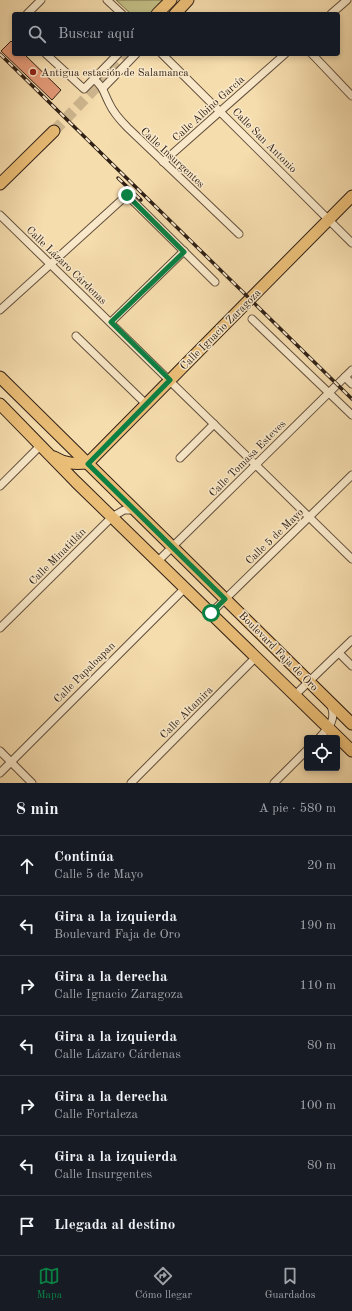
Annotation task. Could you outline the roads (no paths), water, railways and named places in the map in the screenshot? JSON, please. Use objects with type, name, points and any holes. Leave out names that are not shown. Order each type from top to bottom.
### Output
[{"type":"main road","points":[[160,12],[171,0]]},
{"type":"main road","points":[[169,12],[181,0]]},
{"type":"main road","points":[[177,12],[188,0]]},
{"type":"main road","points":[[0,184],[54,131]]},
{"type":"main road","name":"Calle Ignacio Zaragoza","points":[[88,464],[352,196]]},
{"type":"main road","name":"Boulevard Faja de Oro","points":[[0,377],[352,724]]},
{"type":"main road","name":"Boulevard Faja de Oro","points":[[0,404],[112,517],[352,751]]},
{"type":"main road","points":[[40,446],[62,462],[88,464]]},
{"type":"street","points":[[29,12],[41,0]]},
{"type":"street","points":[[107,0],[120,12]]},
{"type":"street","points":[[333,12],[347,0]]},
{"type":"street","points":[[48,56],[84,90],[116,56]]},
{"type":"street","points":[[94,79],[103,88],[134,56]]},
{"type":"street","name":"Calle San Antonio","points":[[164,56],[352,243]]},
{"type":"street","name":"Calle Albino García","points":[[163,162],[283,56]]},
{"type":"street","points":[[314,56],[352,96]]},
{"type":"street","name":"Calle Insurgentes","points":[[103,88],[109,103],[117,116],[239,234]]},
{"type":"street","points":[[0,310],[127,195],[215,282]]},
{"type":"street","name":"Calle Lázaro Cárdenas","points":[[0,215],[352,559]]},
{"type":"street","points":[[111,322],[184,252]]},
{"type":"street","points":[[252,319],[352,415]]},
{"type":"street","points":[[76,336],[146,404]]},
{"type":"street","name":"Calle Tomasa Esteves","points":[[158,561],[352,370]]},
{"type":"street","points":[[345,377],[352,384]]},
{"type":"street","points":[[180,458],[214,424]]},
{"type":"street","points":[[0,486],[40,446]]},
{"type":"street","name":"Calle 5 de Mayo","points":[[211,613],[352,476]]},
{"type":"street","name":"Calle Minatitlán","points":[[0,628],[112,517],[124,510],[135,510]]},
{"type":"street","name":"Calle Papaloapan","points":[[0,773],[185,588]]},
{"type":"street","points":[[295,695],[352,640]]},
{"type":"street","points":[[339,653],[352,666]]},
{"type":"street","name":"Calle Altamira","points":[[131,783],[256,657]]},
{"type":"street","points":[[322,735],[329,728],[333,713],[327,699]]},
{"type":"street","points":[[0,751],[32,783]]},
{"type":"street","points":[[274,783],[304,753]]},
{"type":"tunnel","points":[[54,131],[126,56]]},
{"type":"railway","points":[[0,54],[352,399]]},
{"type":"railway","points":[[118,178],[141,200]]},
{"type":"place","name":"Antigua estación de Salamanca","points":[[33,72]]}]
